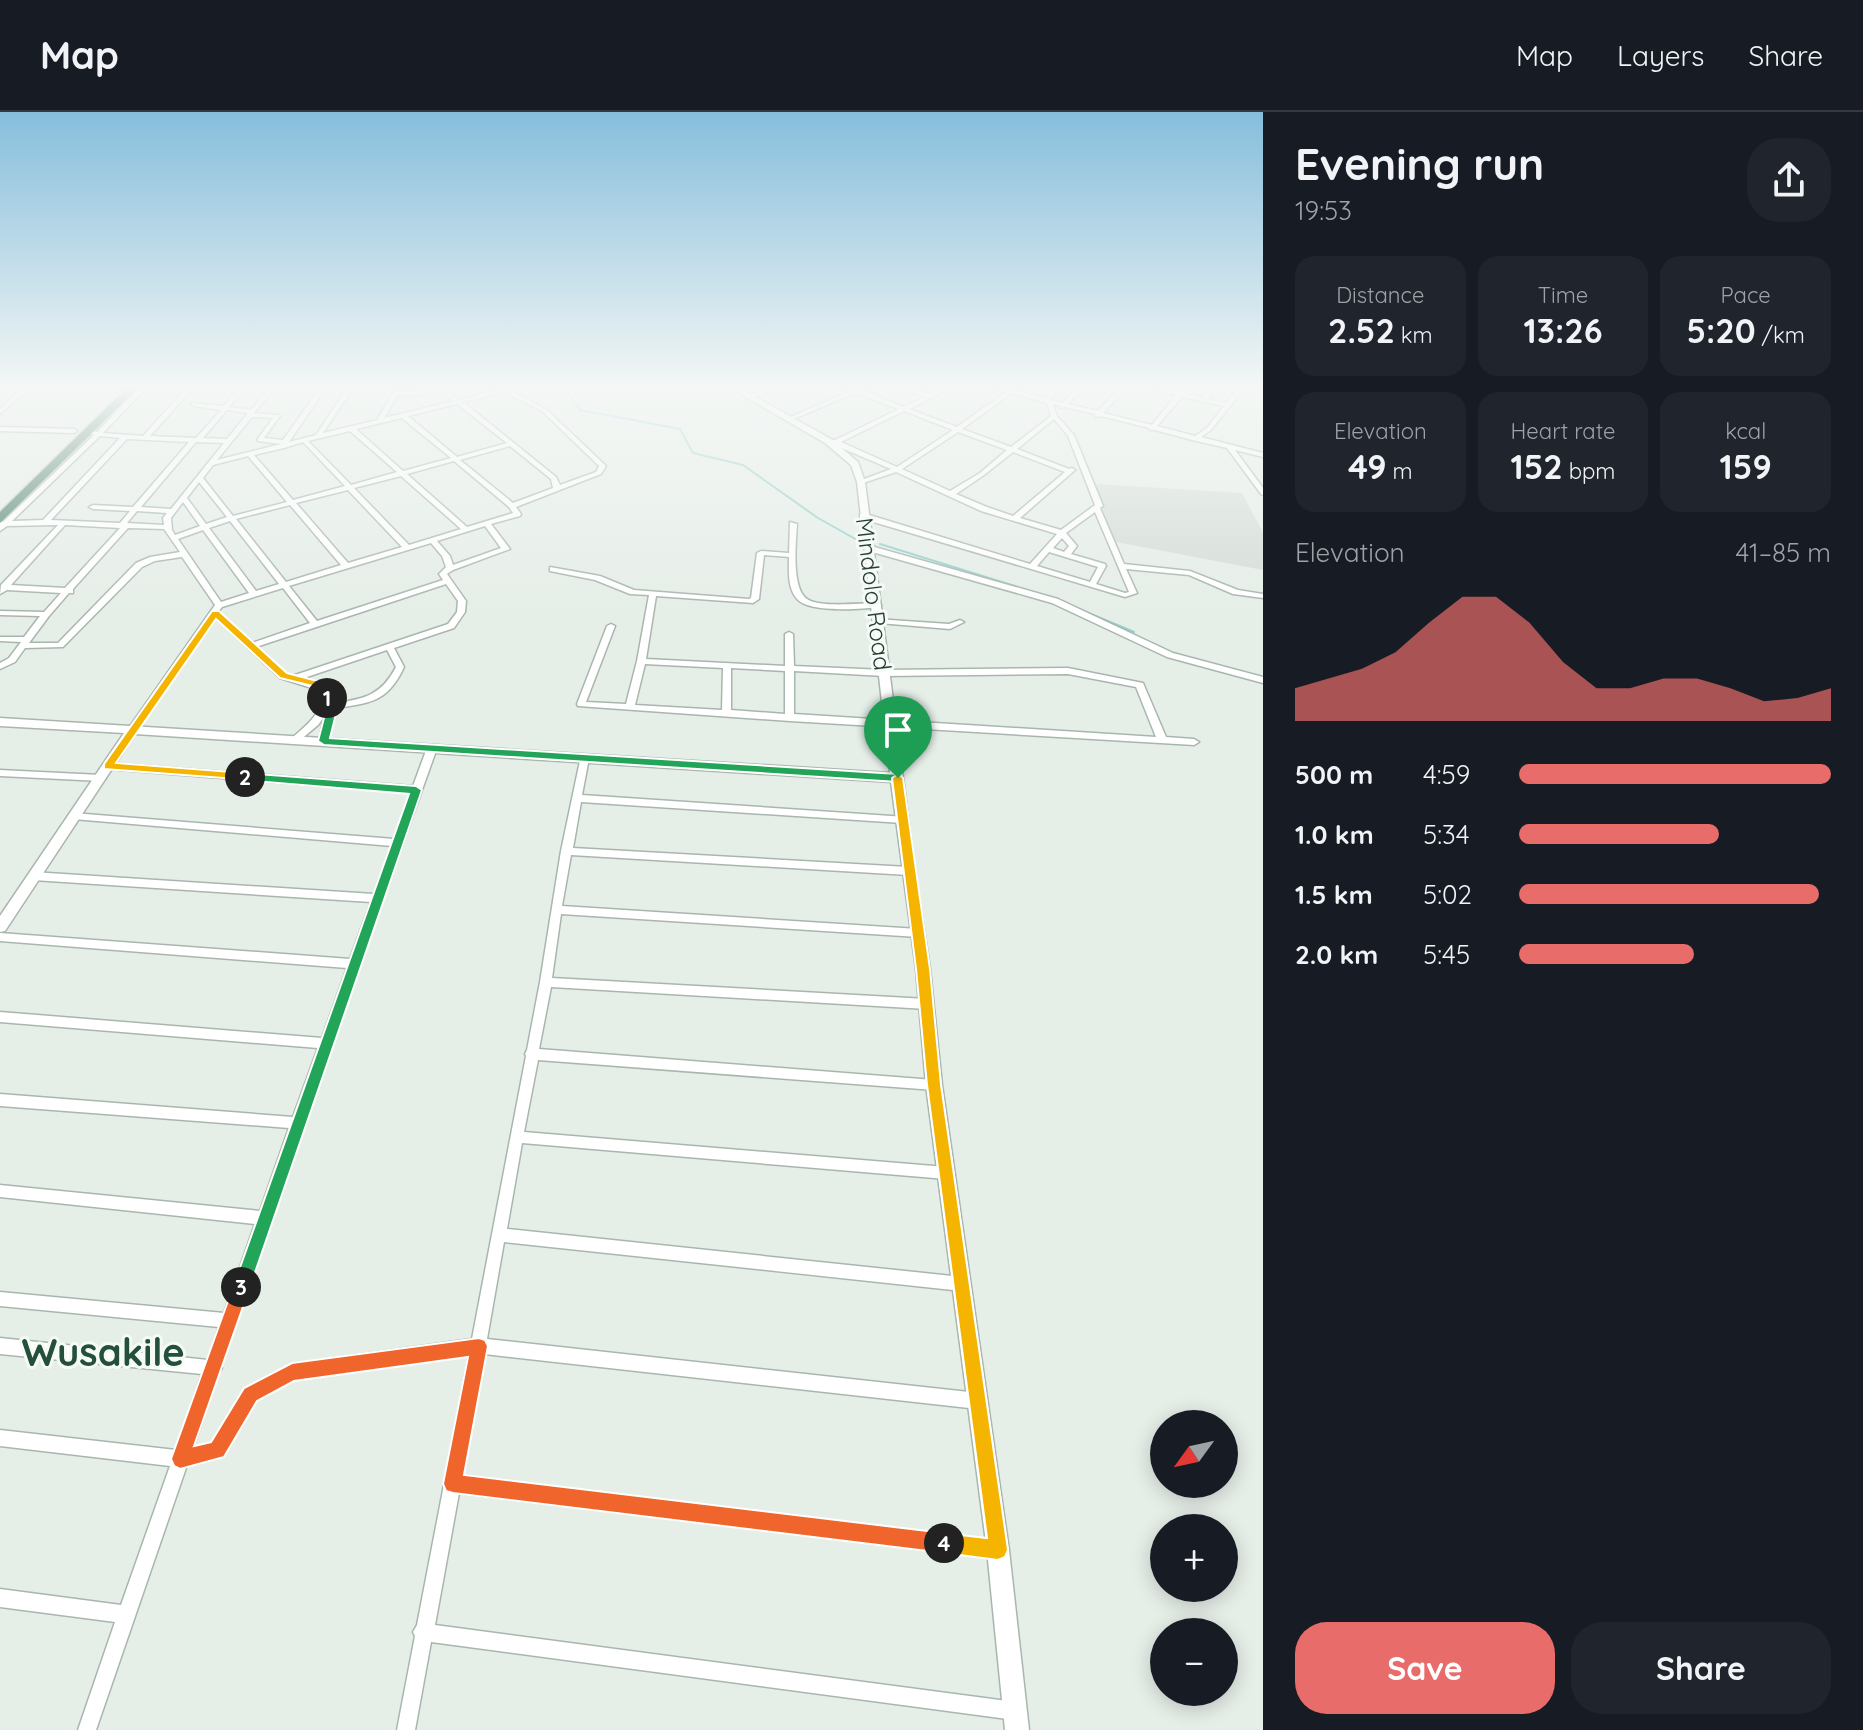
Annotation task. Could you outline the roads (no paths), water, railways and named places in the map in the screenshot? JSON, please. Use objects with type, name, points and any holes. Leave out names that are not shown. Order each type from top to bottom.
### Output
[{"type":"highway","points":[[0,503],[44,461]]},
{"type":"highway","points":[[1,524],[66,461]]},
{"type":"street","points":[[45,522],[103,461]]},
{"type":"street","points":[[0,666],[12,660],[46,614],[70,591],[178,461]]},
{"type":"street","points":[[166,527],[172,511],[214,461]]},
{"type":"street","points":[[212,463],[223,461]]},
{"type":"street","points":[[256,461],[346,566]]},
{"type":"street","points":[[323,461],[408,548]]},
{"type":"street","points":[[386,461],[465,529]]},
{"type":"street","points":[[173,538],[447,461]]},
{"type":"street","points":[[0,927],[217,609],[285,584],[518,513],[455,461]]},
{"type":"street","points":[[532,461],[554,478],[555,491]]},
{"type":"street","points":[[512,506],[599,473],[603,466],[597,461]]},
{"type":"street","name":"Mindolo Road","points":[[852,461],[861,482],[889,723],[927,1004],[934,1085],[998,1550],[1017,1730]]},
{"type":"street","points":[[878,461],[984,509],[1062,533],[1073,546],[1066,555]]},
{"type":"street","points":[[861,482],[898,469],[910,461]]},
{"type":"street","points":[[952,493],[998,461]]},
{"type":"street","points":[[1038,461],[1070,472]]},
{"type":"street","points":[[1239,461],[1263,493]]},
{"type":"street","points":[[1015,518],[1082,462],[1099,503],[1097,509],[1062,533],[1032,567]]},
{"type":"street","points":[[199,477],[315,624]]},
{"type":"street","points":[[183,497],[254,594]]},
{"type":"street","points":[[93,507],[172,511]]},
{"type":"street","points":[[863,516],[1131,595],[1131,584],[1097,509]]},
{"type":"street","points":[[1,524],[45,522],[166,527]]},
{"type":"street","points":[[2,589],[63,523]]},
{"type":"street","points":[[291,679],[451,626],[457,619],[462,601],[443,574],[450,568],[506,549],[486,523]]},
{"type":"street","points":[[793,524],[795,594],[806,604],[878,613],[950,627],[960,622]]},
{"type":"street","points":[[166,527],[217,609],[291,679],[321,685],[325,689],[329,718],[324,741]]},
{"type":"street","points":[[433,540],[446,556],[450,568]]},
{"type":"street","points":[[868,548],[1055,601],[1170,655],[1263,680]]},
{"type":"street","points":[[1047,549],[1102,566],[1092,585]]},
{"type":"street","points":[[553,569],[597,578],[633,592],[750,601],[755,599],[761,553],[792,555]]},
{"type":"street","points":[[0,639],[60,645],[139,565],[153,559],[184,554]]},
{"type":"street","points":[[1123,566],[1190,573],[1236,592],[1263,596]]},
{"type":"street","points":[[253,645],[447,581]]},
{"type":"street","points":[[2,589],[70,591]]},
{"type":"street","points":[[630,707],[653,593]]},
{"type":"street","points":[[0,613],[46,614]]},
{"type":"street","points":[[611,626],[581,704],[1194,742]]},
{"type":"street","points":[[789,634],[790,718]]},
{"type":"street","points":[[296,739],[314,725],[326,707],[370,700],[381,695],[400,667],[390,648]]},
{"type":"street","points":[[641,661],[884,673],[1068,671],[1140,685],[1162,740]]},
{"type":"street","points":[[726,713],[727,666]]},
{"type":"street","points":[[0,722],[898,778]]},
{"type":"street","points":[[87,1730],[297,1123],[432,748]]},
{"type":"street","points":[[406,1730],[546,982],[584,758]]},
{"type":"street","points":[[0,773],[104,772],[416,790]]},
{"type":"street","points":[[577,798],[902,819]]},
{"type":"street","points":[[73,816],[398,843]]},
{"type":"street","points":[[566,851],[908,871]]},
{"type":"street","points":[[33,876],[377,898]]},
{"type":"street","points":[[556,910],[918,933]]},
{"type":"street","points":[[0,937],[353,964]]},
{"type":"street","points":[[546,982],[927,1004]]},
{"type":"street","points":[[0,1017],[326,1043]]},
{"type":"street","points":[[531,1054],[934,1085]]},
{"type":"street","points":[[0,1100],[297,1123]]},
{"type":"street","points":[[517,1137],[946,1173]]},
{"type":"street","points":[[0,1191],[265,1218]]},
{"type":"street","points":[[499,1235],[962,1284]]},
{"type":"street","points":[[0,1299],[230,1321]]},
{"type":"street","points":[[0,1346],[214,1368]]},
{"type":"street","points":[[0,1438],[180,1459],[217,1450],[250,1394],[292,1372],[479,1346],[978,1401]]},
{"type":"street","points":[[453,1484],[998,1550]]},
{"type":"street","points":[[0,1598],[127,1615]]},
{"type":"street","points":[[422,1632],[1015,1711]]},
{"type":"waterway","points":[[724,461],[743,465],[818,518],[859,541]]},
{"type":"waterway","points":[[880,544],[1053,598]]},
{"type":"waterway","points":[[1079,609],[1134,632]]},
{"type":"district","name":"Wusakile","points":[[103,1352]]}]
